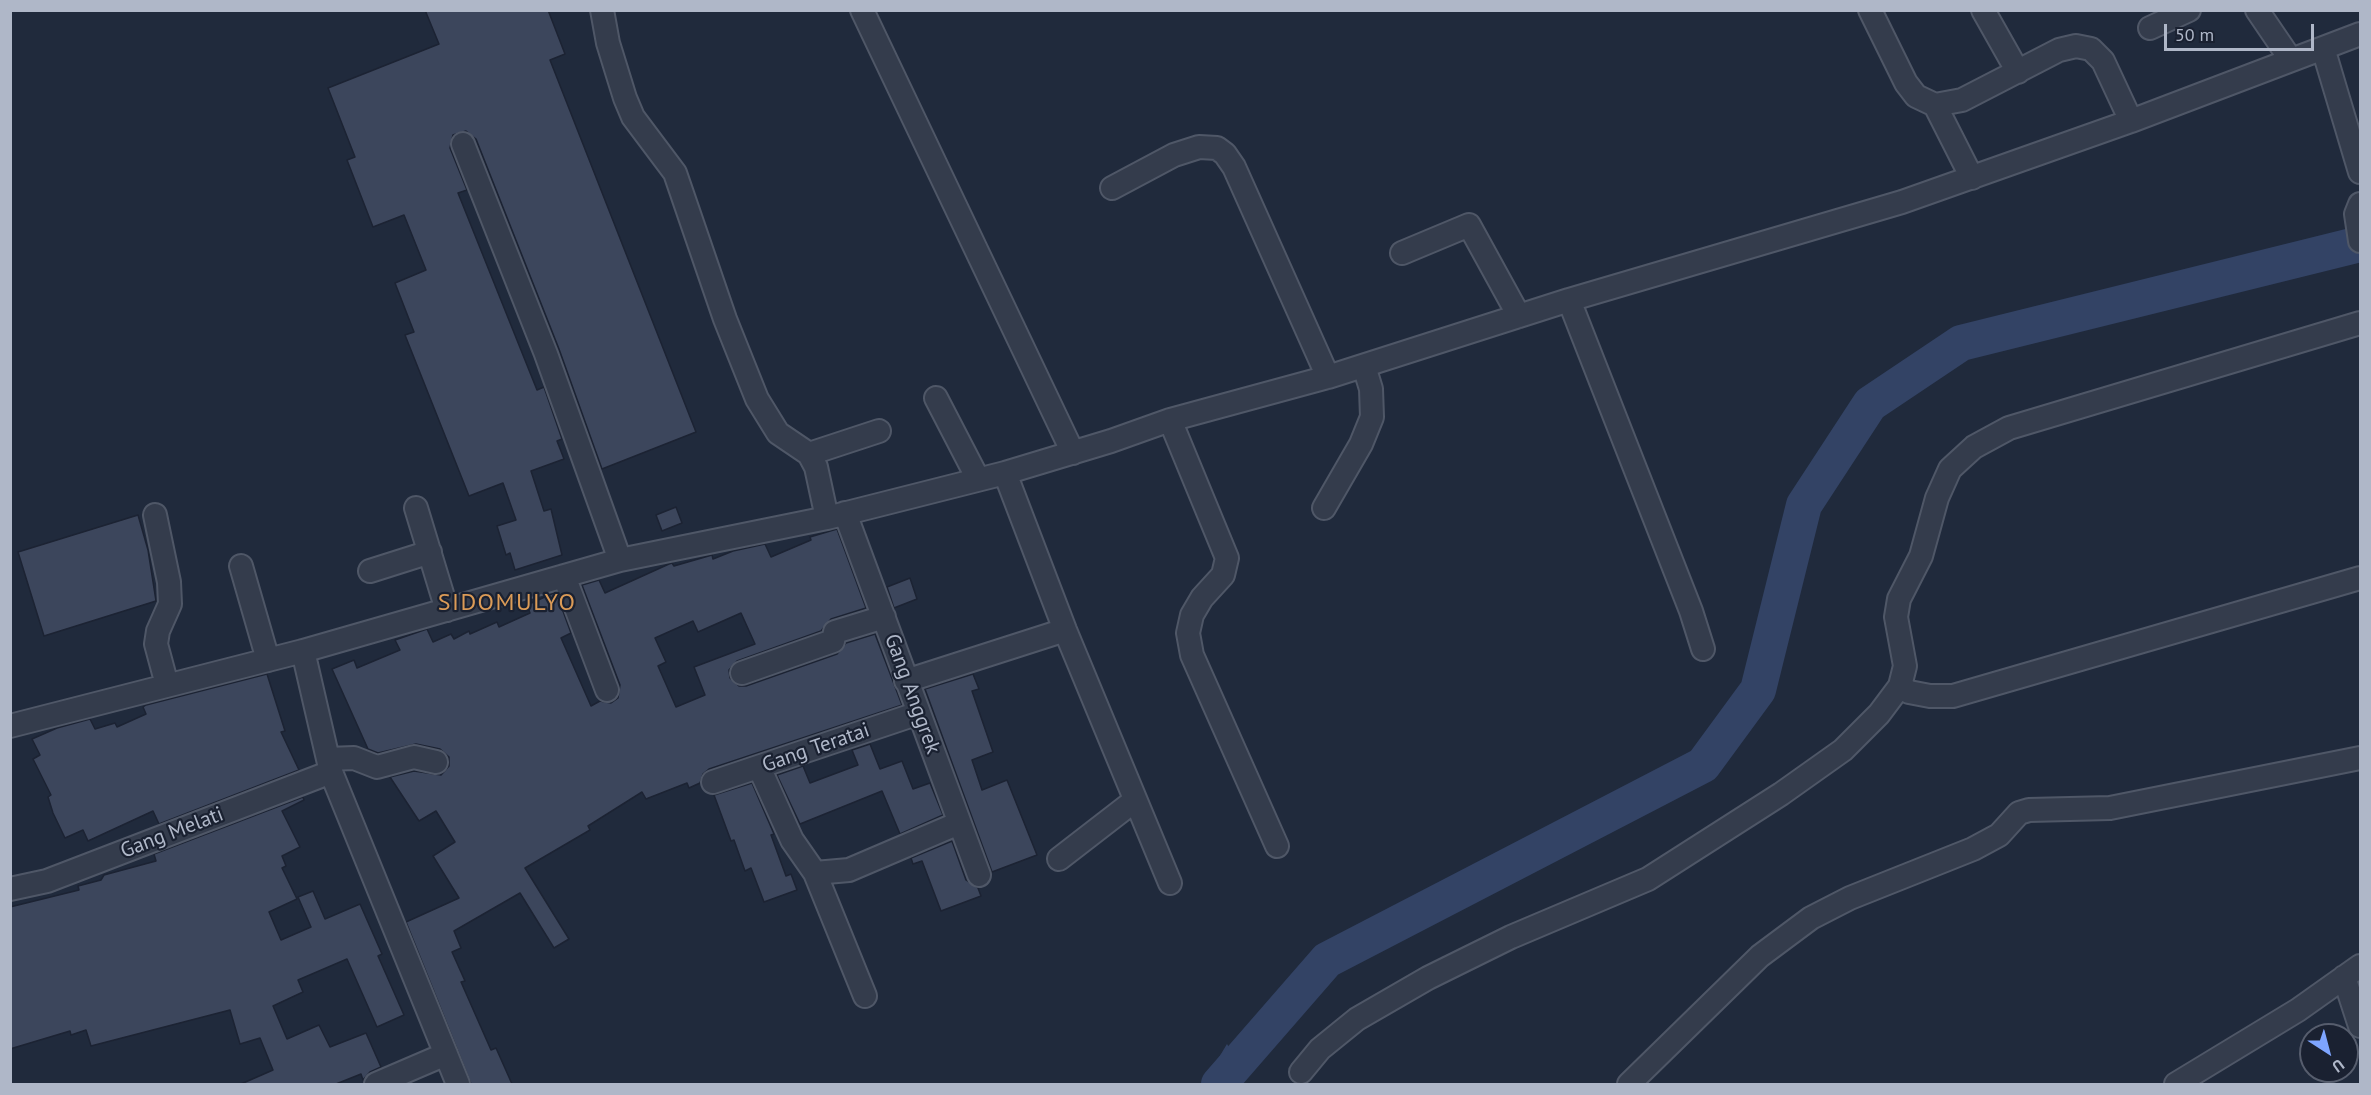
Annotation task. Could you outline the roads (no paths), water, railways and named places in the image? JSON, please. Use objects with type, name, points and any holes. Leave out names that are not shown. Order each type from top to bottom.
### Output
[{"type":"street","points":[[602,10],[608,43],[625,98],[633,117],[675,173],[725,320],[757,399],[778,433],[809,454],[879,431]]},
{"type":"street","points":[[862,10],[1072,453]]},
{"type":"street","points":[[1870,10],[1906,83],[1916,96],[1935,105],[1962,100],[2059,50],[2076,46],[2091,49],[2103,61],[2131,121]]},
{"type":"street","points":[[1983,10],[2018,72]]},
{"type":"street","points":[[2150,28],[2189,10]]},
{"type":"street","points":[[2257,10],[2291,60]]},
{"type":"street","points":[[11,723],[303,651],[620,560],[836,515],[1005,473],[1170,420],[1364,366],[1569,300],[1902,202],[2131,121],[2361,34]]},
{"type":"street","points":[[2322,48],[2361,172]]},
{"type":"street","points":[[1935,105],[1972,178]]},
{"type":"street","points":[[463,144],[546,354],[620,560]]},
{"type":"street","points":[[1112,188],[1174,155],[1199,147],[1217,148],[1225,154],[1234,167],[1328,376]]},
{"type":"street","points":[[1402,254],[1468,225],[1519,316]]},
{"type":"street","points":[[1569,300],[1691,610],[1704,649]]},
{"type":"street","points":[[1301,1072],[1320,1049],[1357,1019],[1428,978],[1511,937],[1648,879],[1781,794],[1843,750],[1879,714],[1900,686],[1905,666],[1896,617],[1899,599],[1921,556],[1937,498],[1950,469],[1974,447],[2009,428],[2361,323]]},
{"type":"street","points":[[1324,508],[1361,444],[1372,417],[1371,389],[1364,366]]},
{"type":"street","points":[[936,398],[978,479]]},
{"type":"street","points":[[1170,420],[1227,558],[1223,575],[1202,598],[1192,615],[1188,633],[1192,655],[1277,846]]},
{"type":"street","name":"Gang Anggrek","points":[[809,454],[884,617],[978,876]]},
{"type":"street","points":[[1005,473],[1065,630],[1134,801],[1170,883]]},
{"type":"street","points":[[417,508],[447,610]]},
{"type":"street","points":[[155,515],[170,582],[170,604],[158,631],[156,644],[167,685]]},
{"type":"street","points":[[370,572],[430,552]]},
{"type":"street","points":[[242,566],[268,660]]},
{"type":"street","points":[[564,576],[607,690]]},
{"type":"street","points":[[1900,686],[1909,692],[1930,696],[1953,696],[2361,578]]},
{"type":"street","points":[[742,674],[832,641],[835,632],[884,617]]},
{"type":"street","points":[[906,681],[1065,630]]},
{"type":"street","points":[[303,651],[330,765],[458,1084]]},
{"type":"street","name":"Gang Teratai","points":[[713,782],[919,713]]},
{"type":"street","points":[[330,765],[354,758],[377,767],[414,757],[436,762]]},
{"type":"street","points":[[1629,1084],[1760,957],[1810,918],[1850,898],[1973,849],[1999,835],[2019,813],[2029,810],[2110,808],[2361,758]]},
{"type":"street","name":"Gang Melati","points":[[10,889],[47,881],[330,765]]},
{"type":"street","points":[[759,767],[792,840],[815,873],[865,996]]},
{"type":"street","points":[[1059,859],[1134,801]]},
{"type":"street","points":[[815,873],[849,870],[959,823]]},
{"type":"street","points":[[2176,1084],[2298,1010],[2352,971],[2361,1026]]},
{"type":"street","points":[[376,1084],[446,1054]]},
{"type":"water","points":[[1227,1044],[1240,1067],[1232,1084],[1203,1084]]},
{"type":"waterway","points":[[1219,1084],[1327,960],[1703,765],[1758,690],[1804,505],[1870,404],[1961,343],[2360,244]]},
{"type":"district","name":"SIDOMULYO","points":[[507,603]]}]
